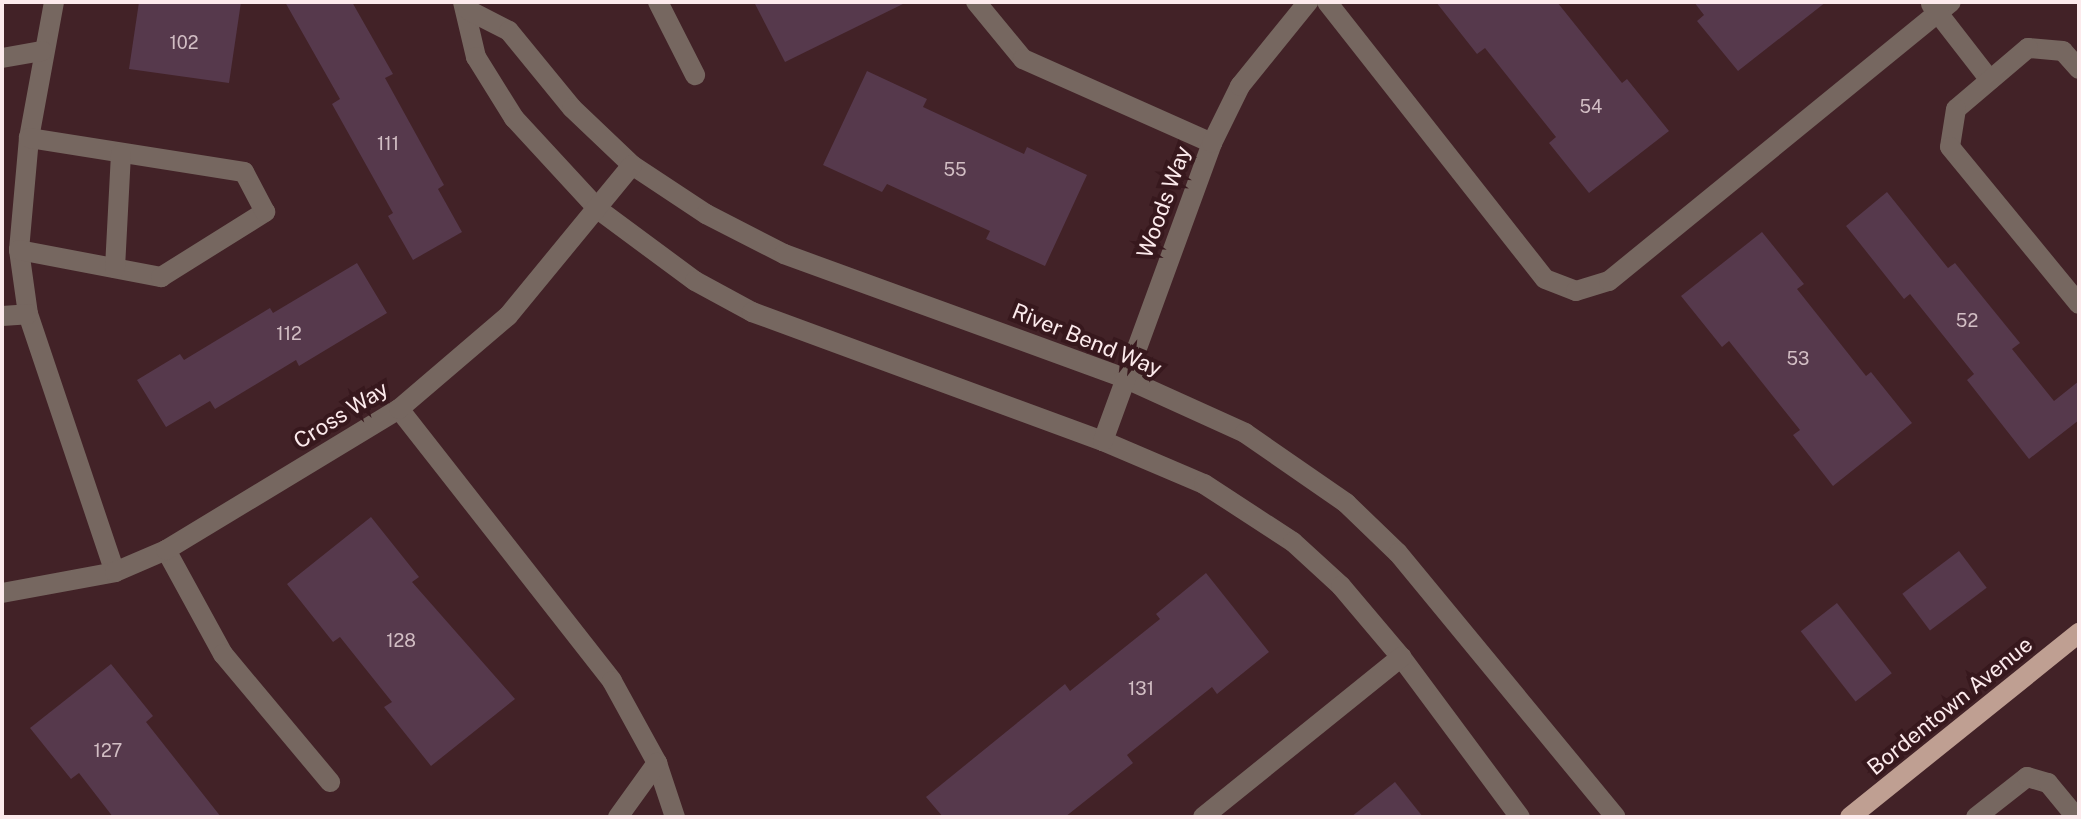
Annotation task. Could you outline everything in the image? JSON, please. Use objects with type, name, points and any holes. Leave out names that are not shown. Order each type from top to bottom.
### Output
[{"type":"main road","name":"Bordentown Avenue","points":[[1850,817],[2079,633]]},
{"type":"street","points":[[54,2],[42,51],[29,138],[19,250],[28,314],[115,572]]},
{"type":"street","points":[[658,2],[695,75]]},
{"type":"street","points":[[976,2],[1023,59],[1212,143]]},
{"type":"street","name":"Woods Way","points":[[1103,441],[1212,143],[1240,86],[1308,2]]},
{"type":"street","points":[[1327,2],[1545,279],[1576,291],[1609,281],[1939,6],[1990,80]]},
{"type":"street","name":"River Bend Way","points":[[465,6],[509,31],[572,108],[632,165],[706,214],[784,254],[1124,378],[1245,433],[1346,503],[1398,553],[1616,817]]},
{"type":"street","name":"River Bend Way","points":[[465,6],[476,57],[514,118],[599,210],[695,281],[752,312],[1103,441],[1204,484],[1293,542],[1341,586],[1401,657],[1520,817]]},
{"type":"street","points":[[2079,69],[2063,51],[2028,48],[1956,109],[1950,147],[2079,304]]},
{"type":"street","points":[[2,58],[42,51]]},
{"type":"street","points":[[19,250],[161,277],[265,212],[244,172],[29,138]]},
{"type":"street","points":[[115,268],[121,154]]},
{"type":"street","name":"Cross Way","points":[[2,593],[115,572],[166,550],[399,409],[508,316],[599,210],[632,165]]},
{"type":"street","points":[[2,316],[28,314]]},
{"type":"street","points":[[399,409],[612,681],[657,763],[675,817]]},
{"type":"street","points":[[166,550],[223,654],[330,782]]},
{"type":"street","points":[[1203,817],[1401,657]]},
{"type":"street","points":[[618,817],[657,763]]},
{"type":"street","points":[[1976,817],[2027,777],[2048,783],[2076,817]]},
{"type":"building","points":[[139,2],[241,2],[229,83],[129,69]]},
{"type":"building","points":[[285,2],[352,2],[393,74],[385,78],[444,185],[438,189],[462,232],[413,260],[388,216],[393,213],[332,104],[340,99]]},
{"type":"building","points":[[754,2],[907,2],[785,62]]},
{"type":"building","points":[[1436,2],[1557,2],[1622,83],[1627,79],[1669,131],[1589,193],[1549,143],[1556,137],[1485,48],[1477,54]]},
{"type":"building","points":[[1694,2],[1826,2],[1738,71],[1697,21],[1704,15]]},
{"type":"building","points":[[867,71],[927,99],[923,107],[1024,154],[1027,147],[1087,175],[1045,266],[986,239],[990,231],[887,184],[882,192],[823,165]]},
{"type":"building","points":[[1887,192],[1948,268],[1955,263],[2020,343],[2012,349],[2054,401],[2079,381],[2079,420],[2029,459],[1967,380],[1974,374],[1910,294],[1904,299],[1846,226]]},
{"type":"building","points":[[1762,232],[1804,284],[1797,289],[1866,376],[1871,372],[1912,423],[1833,486],[1793,435],[1800,430],[1729,341],[1722,347],[1681,296]]},
{"type":"building","points":[[357,263],[387,313],[299,366],[296,360],[215,409],[210,401],[166,427],[137,380],[180,354],[184,360],[270,308],[273,313]]},
{"type":"building","points":[[371,517],[419,577],[412,582],[515,699],[431,766],[384,707],[392,702],[340,637],[333,642],[287,584]]},
{"type":"building","points":[[1959,551],[1987,588],[1930,630],[1902,594]]},
{"type":"building","points":[[1206,573],[1269,652],[1217,694],[1212,687],[1127,755],[1133,763],[1065,817],[943,817],[926,797],[1065,684],[1070,691],[1160,619],[1156,614]]},
{"type":"building","points":[[1837,603],[1892,673],[1856,701],[1801,631]]},
{"type":"building","points":[[111,664],[153,716],[146,722],[221,817],[113,817],[79,773],[71,779],[30,728]]},
{"type":"building","points":[[1395,782],[1423,817],[1351,817]]}]
